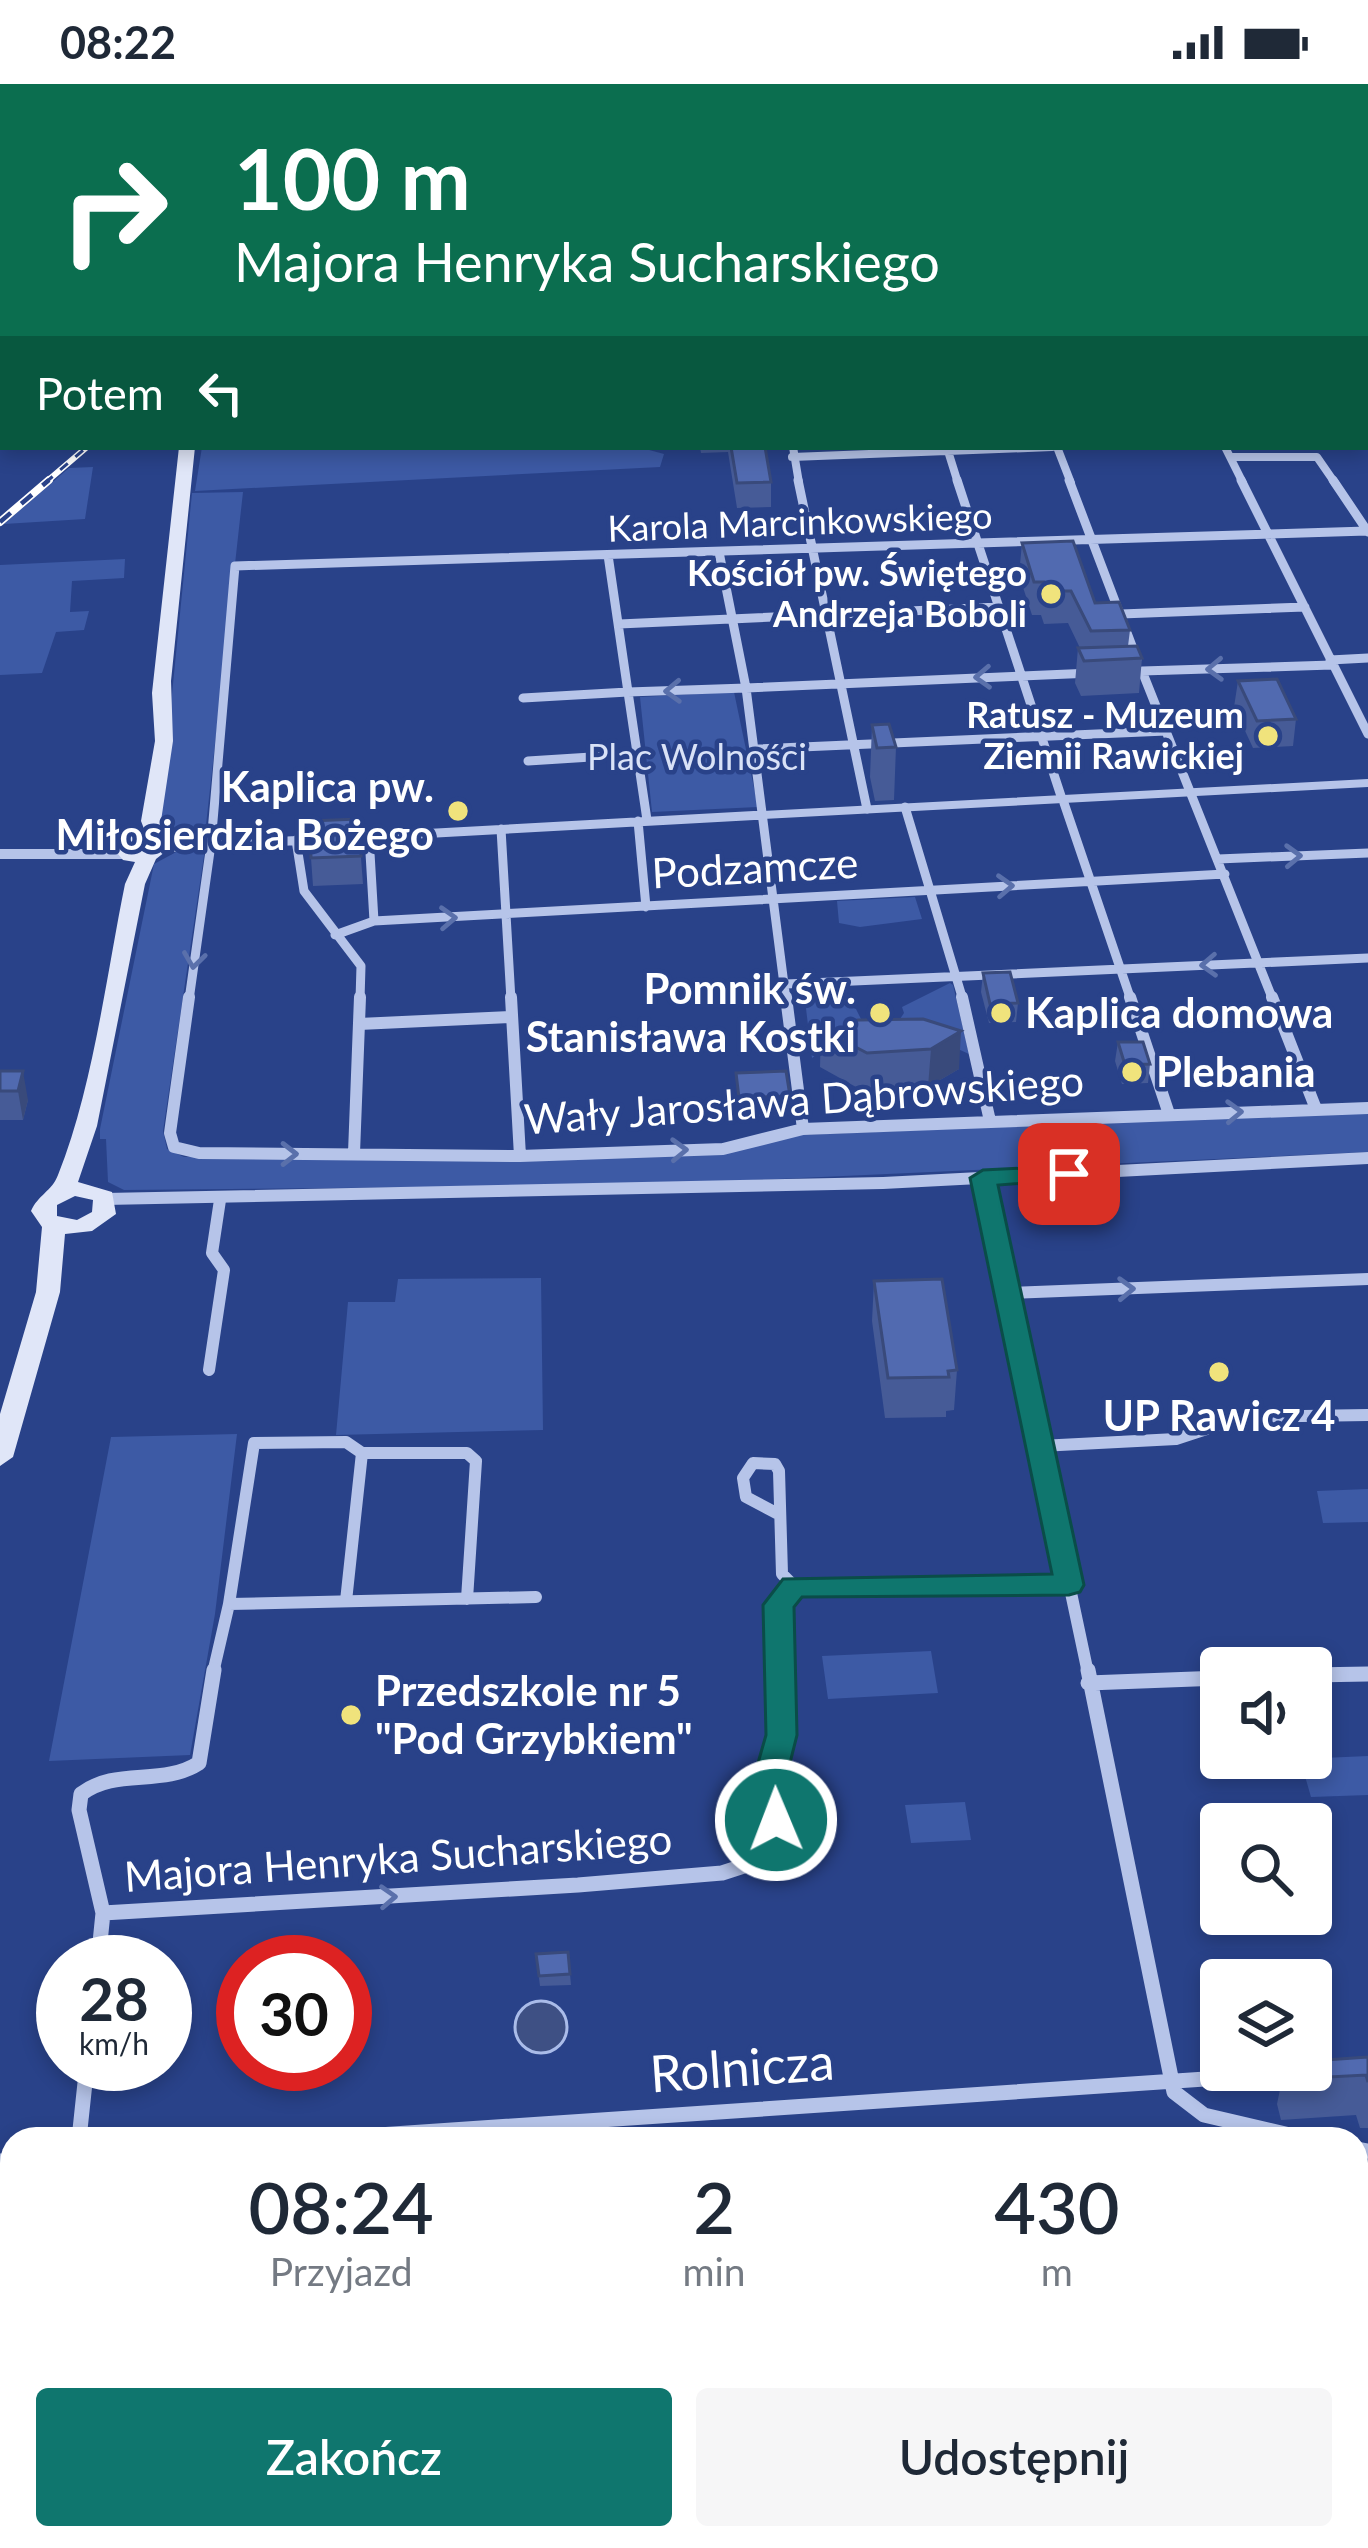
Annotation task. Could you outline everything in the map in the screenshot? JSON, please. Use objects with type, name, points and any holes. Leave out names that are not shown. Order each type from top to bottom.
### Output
[{"type":"main road","points":[[48,1292],[54,1225],[43,1211],[67,1182],[86,1126],[143,846],[188,450]]},
{"type":"main road","points":[[86,1126],[102,1202]]},
{"type":"main road","points":[[58,1194],[80,1189],[102,1202]]},
{"type":"main road","points":[[0,1457],[48,1292],[81,1227],[102,1202]]},
{"type":"main road","points":[[54,1225],[81,1227]]},
{"type":"street","points":[[867,809],[792,452],[974,450]]},
{"type":"street","points":[[1055,450],[1316,1109]]},
{"type":"street","points":[[1227,450],[1368,734]]},
{"type":"street","points":[[948,451],[1169,1114]]},
{"type":"street","points":[[1231,458],[1317,457],[1368,531]]},
{"type":"street","name":"Karola Marcinkowskiego","points":[[211,844],[235,566],[1368,531]]},
{"type":"street","points":[[719,552],[756,749],[802,1130]]},
{"type":"street","points":[[608,556],[639,754],[646,907]]},
{"type":"street","points":[[619,624],[999,607]]},
{"type":"street","points":[[1120,614],[1305,607]]},
{"type":"street","points":[[1120,672],[1368,658]]},
{"type":"street","points":[[523,698],[1099,673]]},
{"type":"street","points":[[756,749],[1166,731]]},
{"type":"street","points":[[528,761],[639,754]]},
{"type":"street","points":[[351,837],[1368,783]]},
{"type":"street","points":[[905,807],[958,977],[990,1121]]},
{"type":"street","points":[[501,829],[520,1156]]},
{"type":"street","points":[[369,836],[374,921]]},
{"type":"street","points":[[0,854],[333,838]]},
{"type":"street","points":[[296,840],[304,891],[361,966],[354,1153]]},
{"type":"street","name":"Wały Jarosława Dąbrowskiego","points":[[211,844],[172,1106],[174,1147],[211,1154],[520,1156],[723,1149],[802,1130],[1368,1108]]},
{"type":"street","points":[[1218,859],[1368,853]]},
{"type":"street","name":"Podzamcze","points":[[335,935],[374,921],[1225,874]]},
{"type":"street","points":[[786,984],[1368,958]]},
{"type":"street","points":[[359,1024],[511,1017]]},
{"type":"street","name":"Wały Jarosława Dąbrowskiego","points":[[102,1202],[983,1178],[1368,1158]]},
{"type":"street","points":[[983,1178],[1170,2081],[1179,2101],[1261,2127]]},
{"type":"street","points":[[209,1370],[224,1270],[212,1253],[220,1200]]},
{"type":"street","points":[[1009,1293],[1368,1279]]},
{"type":"street","points":[[1040,1446],[1176,1439],[1243,1417],[1368,1415]]},
{"type":"street","points":[[104,1912],[79,1810],[81,1794],[101,1782],[183,1775],[199,1763],[254,1443],[346,1442],[362,1453],[467,1453],[476,1461],[467,1599]]},
{"type":"street","points":[[346,1601],[362,1453]]},
{"type":"street","points":[[780,1515],[782,1574],[794,1586],[1069,1585]]},
{"type":"street","name":"Majora Henryka Sucharskiego","points":[[101,1935],[104,1912],[578,1885],[722,1873],[756,1862],[771,1846],[776,1820],[774,1763],[782,1735],[778,1605],[794,1586]]},
{"type":"street","points":[[229,1604],[536,1597]]},
{"type":"street","points":[[1332,1675],[1368,1674]]},
{"type":"street","points":[[1088,1683],[1200,1679]]},
{"type":"street","name":"Rolnicza","points":[[496,2127],[1200,2079]]},
{"type":"street","points":[[80,2127],[84,2091]]},
{"type":"green space","points":[[202,450],[649,450],[664,454],[660,467],[195,491]]},
{"type":"green space","points":[[93,467],[85,519],[4,524],[69,468]]},
{"type":"green space","points":[[243,492],[205,834],[172,833],[159,825],[192,493]]},
{"type":"green space","points":[[125,559],[124,578],[72,581],[70,612],[89,611],[84,630],[56,632],[42,673],[0,675],[0,565]]},
{"type":"green space","name":"Plac Wolności","points":[[734,692],[758,807],[652,812],[640,697]]},
{"type":"green space","points":[[205,849],[163,1131],[167,1149],[184,1157],[722,1153],[801,1135],[1368,1112],[1368,1152],[645,1185],[124,1190],[108,1182],[106,1139],[100,1139],[100,1129],[154,864],[178,851]]},
{"type":"green space","points":[[915,897],[922,919],[860,927],[839,923],[837,901]]},
{"type":"green space","points":[[950,983],[969,1054],[898,1022],[902,1007]]},
{"type":"green space","points":[[804,992],[856,1009],[862,1021],[812,1058]]},
{"type":"green space","points":[[541,1278],[543,1430],[336,1435],[348,1302],[395,1302],[398,1279]]},
{"type":"green space","points":[[237,1434],[215,1614],[190,1755],[49,1761],[111,1437]]},
{"type":"green space","points":[[1368,1489],[1368,1522],[1323,1523],[1317,1491]]},
{"type":"green space","points":[[931,1651],[938,1693],[828,1699],[822,1656]]},
{"type":"green space","points":[[1368,1756],[1368,1795],[1311,1797],[1306,1779],[1332,1779],[1332,1758]]},
{"type":"green space","points":[[965,1802],[971,1840],[911,1843],[905,1805]]},
{"type":"shaded area","points":[[541,2001],[559,2009],[567,2027],[559,2045],[541,2053],[523,2045],[515,2027],[523,2009]]},
{"type":"building","points":[[732,450],[766,450],[771,482],[737,483]]},
{"type":"building","points":[[1073,541],[1095,603],[1119,602],[1130,630],[1091,631],[1071,591],[1047,591],[1044,582],[1034,582],[1022,543]]},
{"type":"building","points":[[1137,646],[1142,658],[1084,661],[1078,648]]},
{"type":"building","points":[[1277,679],[1296,719],[1257,721],[1238,681]]},
{"type":"building","points":[[889,724],[896,747],[877,748],[872,725]]},
{"type":"building","points":[[358,819],[361,856],[311,858],[310,821]]},
{"type":"building","points":[[1010,972],[1018,1003],[990,1004],[983,973]]},
{"type":"building","points":[[923,1019],[961,1031],[931,1049],[867,1053],[821,1029],[848,1030],[848,1021]]},
{"type":"building","points":[[1118,1042],[1143,1042],[1150,1064],[1125,1065]]},
{"type":"building","points":[[0,1071],[23,1071],[18,1091],[0,1091]]},
{"type":"building","points":[[786,1071],[790,1096],[739,1098],[736,1073]]},
{"type":"building","points":[[942,1279],[957,1370],[948,1371],[949,1377],[888,1378],[874,1281]]},
{"type":"building","points":[[568,1952],[570,1974],[539,1976],[536,1954]]},
{"type":"building","points":[[1368,2057],[1368,2082],[1366,2075],[1332,2077],[1332,2060]]},
{"type":"railway","points":[[45,483],[84,450]]},
{"type":"railway","points":[[0,522],[49,480]]},
{"type":"place","name":"Kościół pw. Świętego Andrzeja Boboli","points":[[1051,594]]},
{"type":"place","name":"Ratusz - Muzeum Ziemii Rawickiej","points":[[1268,736]]},
{"type":"place","name":"Kaplica pw. Miłosierdzia Bożego","points":[[458,811]]},
{"type":"place","name":"Pomnik św. Stanisława Kostki","points":[[880,1013]]},
{"type":"place","name":"Kaplica domowa","points":[[1001,1013]]},
{"type":"place","name":"Plebania","points":[[1132,1072]]},
{"type":"place","name":"UP Rawicz 4","points":[[1219,1372]]},
{"type":"place","name":"Przedszkole nr 5 \"Pod Grzybkiem\"","points":[[351,1715]]},
{"type":"route","points":[[776,1820],[774,1763],[782,1735],[778,1605],[794,1586],[1069,1585],[983,1178],[1069,1174]]}]
